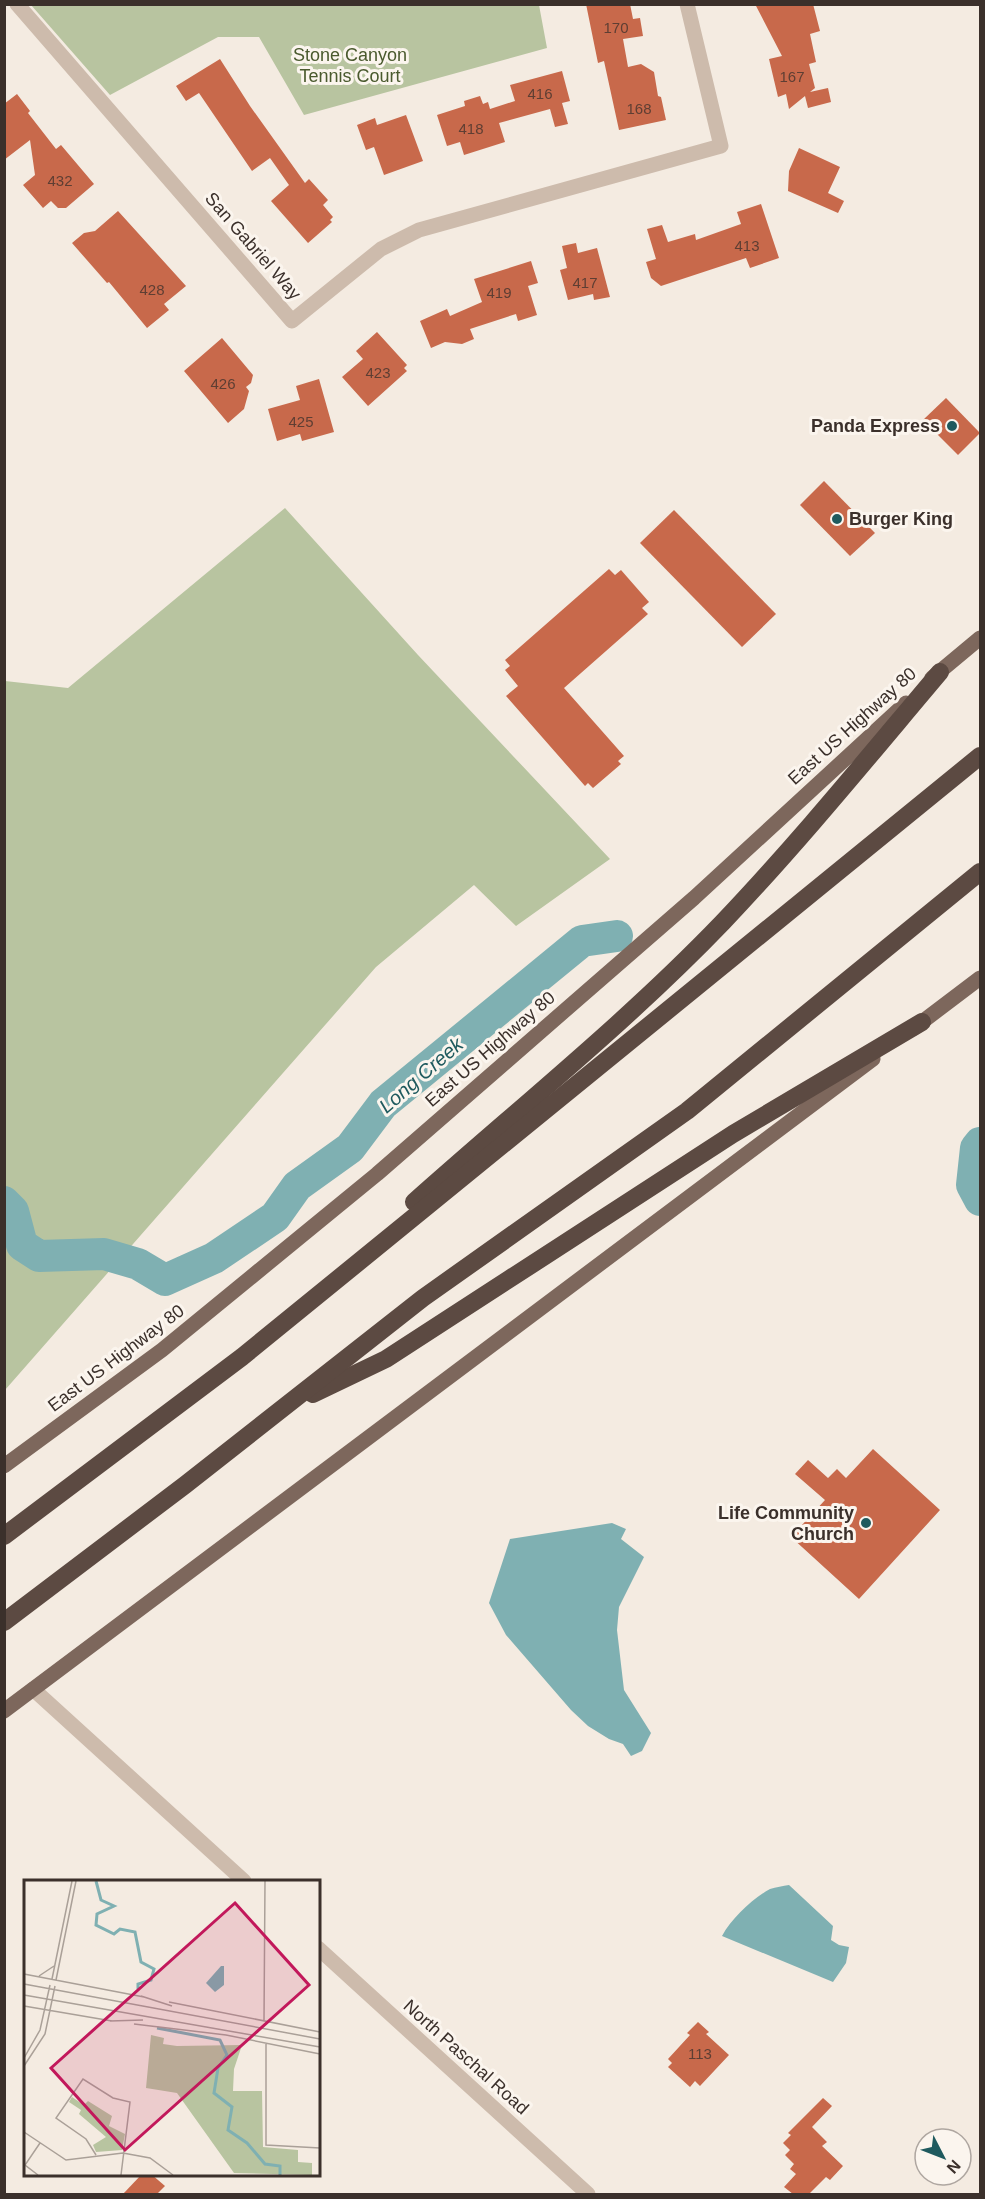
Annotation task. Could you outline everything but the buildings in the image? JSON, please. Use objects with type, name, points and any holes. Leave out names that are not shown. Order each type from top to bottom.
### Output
[{"type":"highway","points":[[242,1357],[632,1009],[722,923],[794,844],[940,672]]},
{"type":"highway","points":[[4,1536],[242,1357],[981,756]]},
{"type":"highway","points":[[4,1622],[423,1298],[687,1111],[981,872]]},
{"type":"highway","points":[[281,1409],[386,1359],[733,1134],[922,1022]]},
{"type":"main road","name":"East US Highway 80","points":[[4,1466],[162,1350],[377,1174],[694,898],[940,672],[981,638]]},
{"type":"main road","points":[[4,1711],[981,978]]},
{"type":"street","name":"San Gabriel Way","points":[[17,4],[291,321],[381,249],[419,230],[721,146],[687,4]]},
{"type":"street","points":[[33,1689],[243,1880]]},
{"type":"street","name":"North Paschal Road","points":[[320,1950],[588,2194]]},
{"type":"green space","name":"Stone Canyon Tennis Court","points":[[31,5],[539,5],[547,48],[304,115],[259,37],[218,37],[110,95]]},
{"type":"green space","points":[[285,508],[418,655],[610,859],[516,926],[474,885],[376,967],[5,1390],[5,681],[68,688]]},
{"type":"water","points":[[612,1523],[626,1529],[621,1539],[644,1557],[619,1607],[617,1630],[624,1690],[651,1733],[642,1751],[631,1756],[623,1744],[609,1739],[588,1726],[571,1710],[506,1635],[489,1603],[510,1539]]},
{"type":"water","points":[[789,1885],[833,1926],[831,1940],[849,1947],[846,1963],[833,1982],[722,1936],[737,1916],[756,1898],[770,1889]]},
{"type":"waterway","name":"Long Creek","points":[[4,1202],[13,1211],[22,1245],[39,1256],[104,1254],[138,1264],[165,1280],[214,1258],[275,1217],[297,1186],[350,1148],[383,1104],[582,941],[617,936]]},
{"type":"waterway","name":"Long Creek","points":[[980,1143],[976,1148],[972,1185],[980,1200]]},
{"type":"place","name":"Panda Express","points":[[952,426]]},
{"type":"place","name":"Burger King","points":[[837,519]]},
{"type":"place","name":"Life Community Church","points":[[866,1523]]}]
